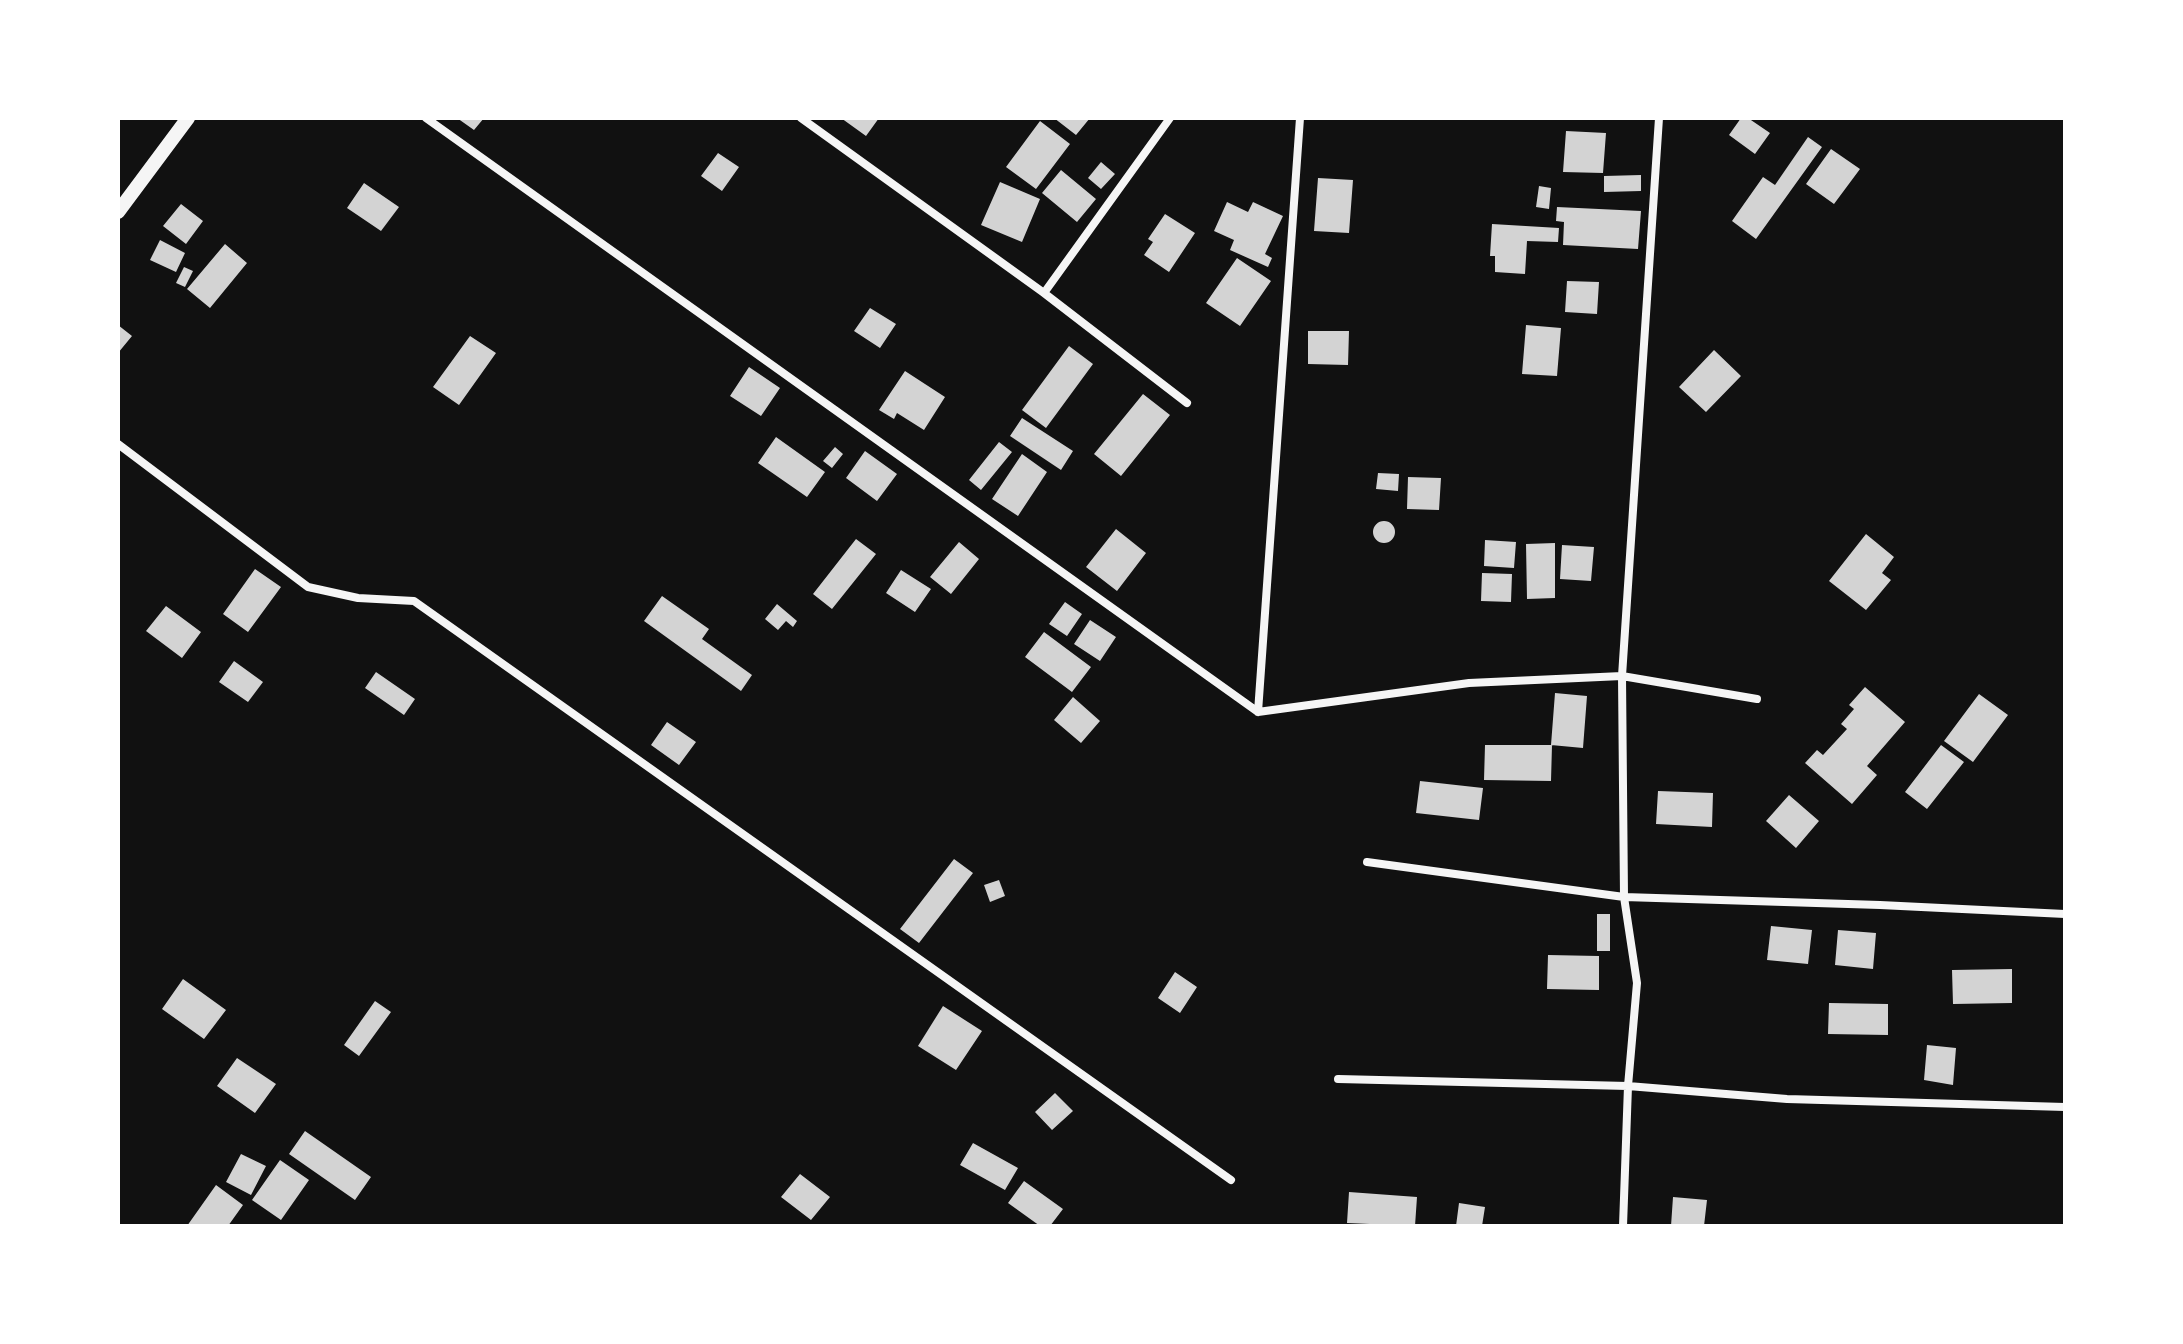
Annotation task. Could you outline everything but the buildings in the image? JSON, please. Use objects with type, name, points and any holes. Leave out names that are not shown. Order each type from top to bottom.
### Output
[{"type":"street","points":[[118,212],[188,118]]},
{"type":"street","points":[[426,118],[1258,712],[1469,683],[1622,676],[1757,699]]},
{"type":"street","points":[[801,118],[1044,293],[1187,403]]},
{"type":"street","points":[[1044,293],[1170,118]]},
{"type":"street","points":[[1258,712],[1300,118]]},
{"type":"street","points":[[1623,1226],[1628,1086],[1637,983],[1624,897],[1622,676],[1659,118]]},
{"type":"street","points":[[118,444],[308,587],[358,598],[414,601],[1231,1180]]},
{"type":"street","points":[[1367,862],[1624,897],[2065,914]]},
{"type":"street","points":[[1338,1079],[1628,1086],[1787,1099],[2065,1107]]}]
